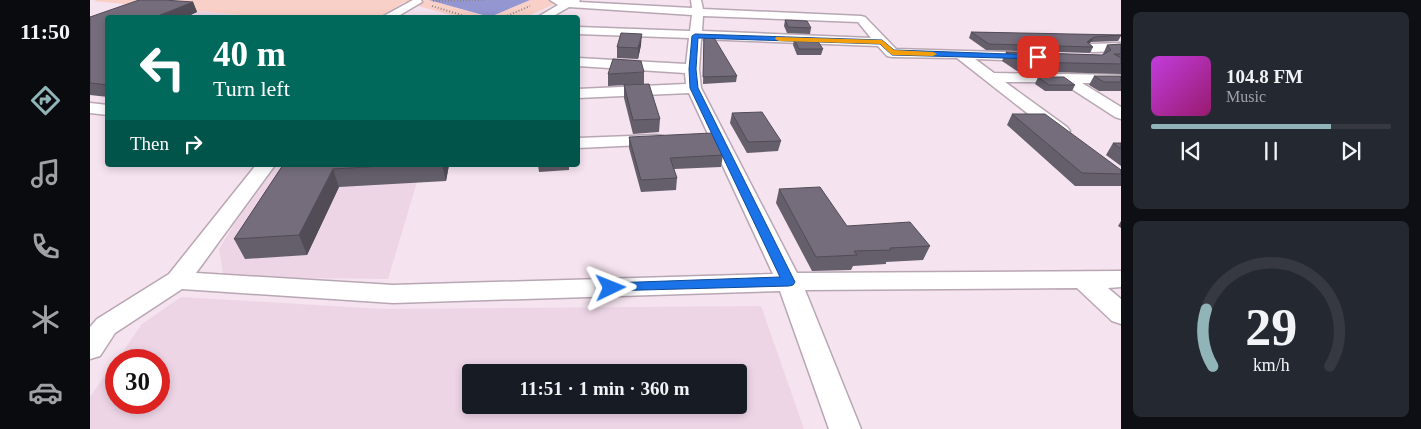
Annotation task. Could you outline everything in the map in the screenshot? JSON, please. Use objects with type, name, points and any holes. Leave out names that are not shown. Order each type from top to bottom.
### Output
[{"type":"street","points":[[555,0],[697,6],[861,19],[892,52],[1048,57]]},
{"type":"street","points":[[392,15],[417,2]]},
{"type":"street","points":[[547,15],[571,2]]},
{"type":"street","points":[[697,6],[692,69],[694,88],[789,282],[845,429]]},
{"type":"street","points":[[580,30],[882,42]]},
{"type":"street","points":[[1092,55],[1121,48]]},
{"type":"street","points":[[960,54],[1075,142]]},
{"type":"street","points":[[580,62],[692,69]]},
{"type":"street","points":[[991,77],[1121,79]]},
{"type":"street","points":[[1063,78],[1121,114]]},
{"type":"street","points":[[580,94],[694,88]]},
{"type":"street","points":[[90,108],[105,110]]},
{"type":"street","points":[[697,138],[717,137]]},
{"type":"street","points":[[580,143],[677,139]]},
{"type":"street","points":[[90,348],[106,326],[178,280],[264,167]]},
{"type":"street","points":[[1081,278],[1121,314]]},
{"type":"street","points":[[178,280],[393,294],[789,282],[1121,279]]},
{"type":"path","points":[[417,2],[485,0]]},
{"type":"path","points":[[417,2],[461,15]]},
{"type":"path","points":[[509,15],[533,5]]},
{"type":"shaded area","points":[[429,0],[483,15],[451,15],[404,2],[385,15],[240,15],[93,1]]},
{"type":"shaded area","points":[[530,0],[563,0],[530,15],[495,15]]},
{"type":"shaded area","points":[[149,7],[238,15],[127,15]]},
{"type":"shaded area","points":[[269,167],[421,167],[388,279],[243,277],[223,274],[219,249]]},
{"type":"shaded area","points":[[181,297],[383,309],[761,306],[804,429],[90,429],[90,397],[105,376],[105,414],[170,414],[170,349],[125,349],[142,324]]},
{"type":"water","points":[[429,0],[530,0],[495,15],[483,15]]},
{"type":"building","points":[[139,0],[193,2],[160,15],[105,15],[105,85],[90,83],[90,17]]},
{"type":"building","points":[[785,20],[807,21],[811,28],[788,27]]},
{"type":"building","points":[[971,32],[1121,35],[1094,37],[1087,42],[1093,47],[989,44]]},
{"type":"building","points":[[621,33],[642,34],[638,48],[617,47]]},
{"type":"building","points":[[704,35],[713,36],[737,76],[703,77]]},
{"type":"building","points":[[794,39],[817,40],[823,49],[799,49]]},
{"type":"building","points":[[1121,44],[1121,54],[1114,54],[1121,58],[1121,64],[1022,62],[1006,52],[1102,55],[1111,50],[1107,45]]},
{"type":"building","points":[[613,59],[641,61],[644,72],[608,74]]},
{"type":"building","points":[[1094,76],[1121,76],[1121,82],[1104,82]]},
{"type":"building","points":[[1038,77],[1064,77],[1075,85],[1049,85]]},
{"type":"building","points":[[649,84],[660,119],[633,120],[624,85]]},
{"type":"building","points":[[762,112],[781,141],[748,142],[732,113]]},
{"type":"building","points":[[1012,114],[1045,114],[1121,170],[1121,174],[1082,173]]},
{"type":"building","points":[[712,133],[723,155],[670,158],[677,178],[641,180],[629,137]]},
{"type":"building","points":[[1113,143],[1121,143],[1121,149]]},
{"type":"building","points":[[282,167],[366,167],[333,169],[299,235],[234,239]]},
{"type":"building","points":[[820,187],[847,226],[910,222],[930,246],[854,251],[857,255],[816,257],[779,189]]},
{"type":"slow traffic","points":[[779,39],[882,42],[892,52],[933,54]]},
{"type":"route","points":[[611,288],[789,282],[694,88],[692,69],[695,36],[882,42],[892,52],[1038,57]]}]
